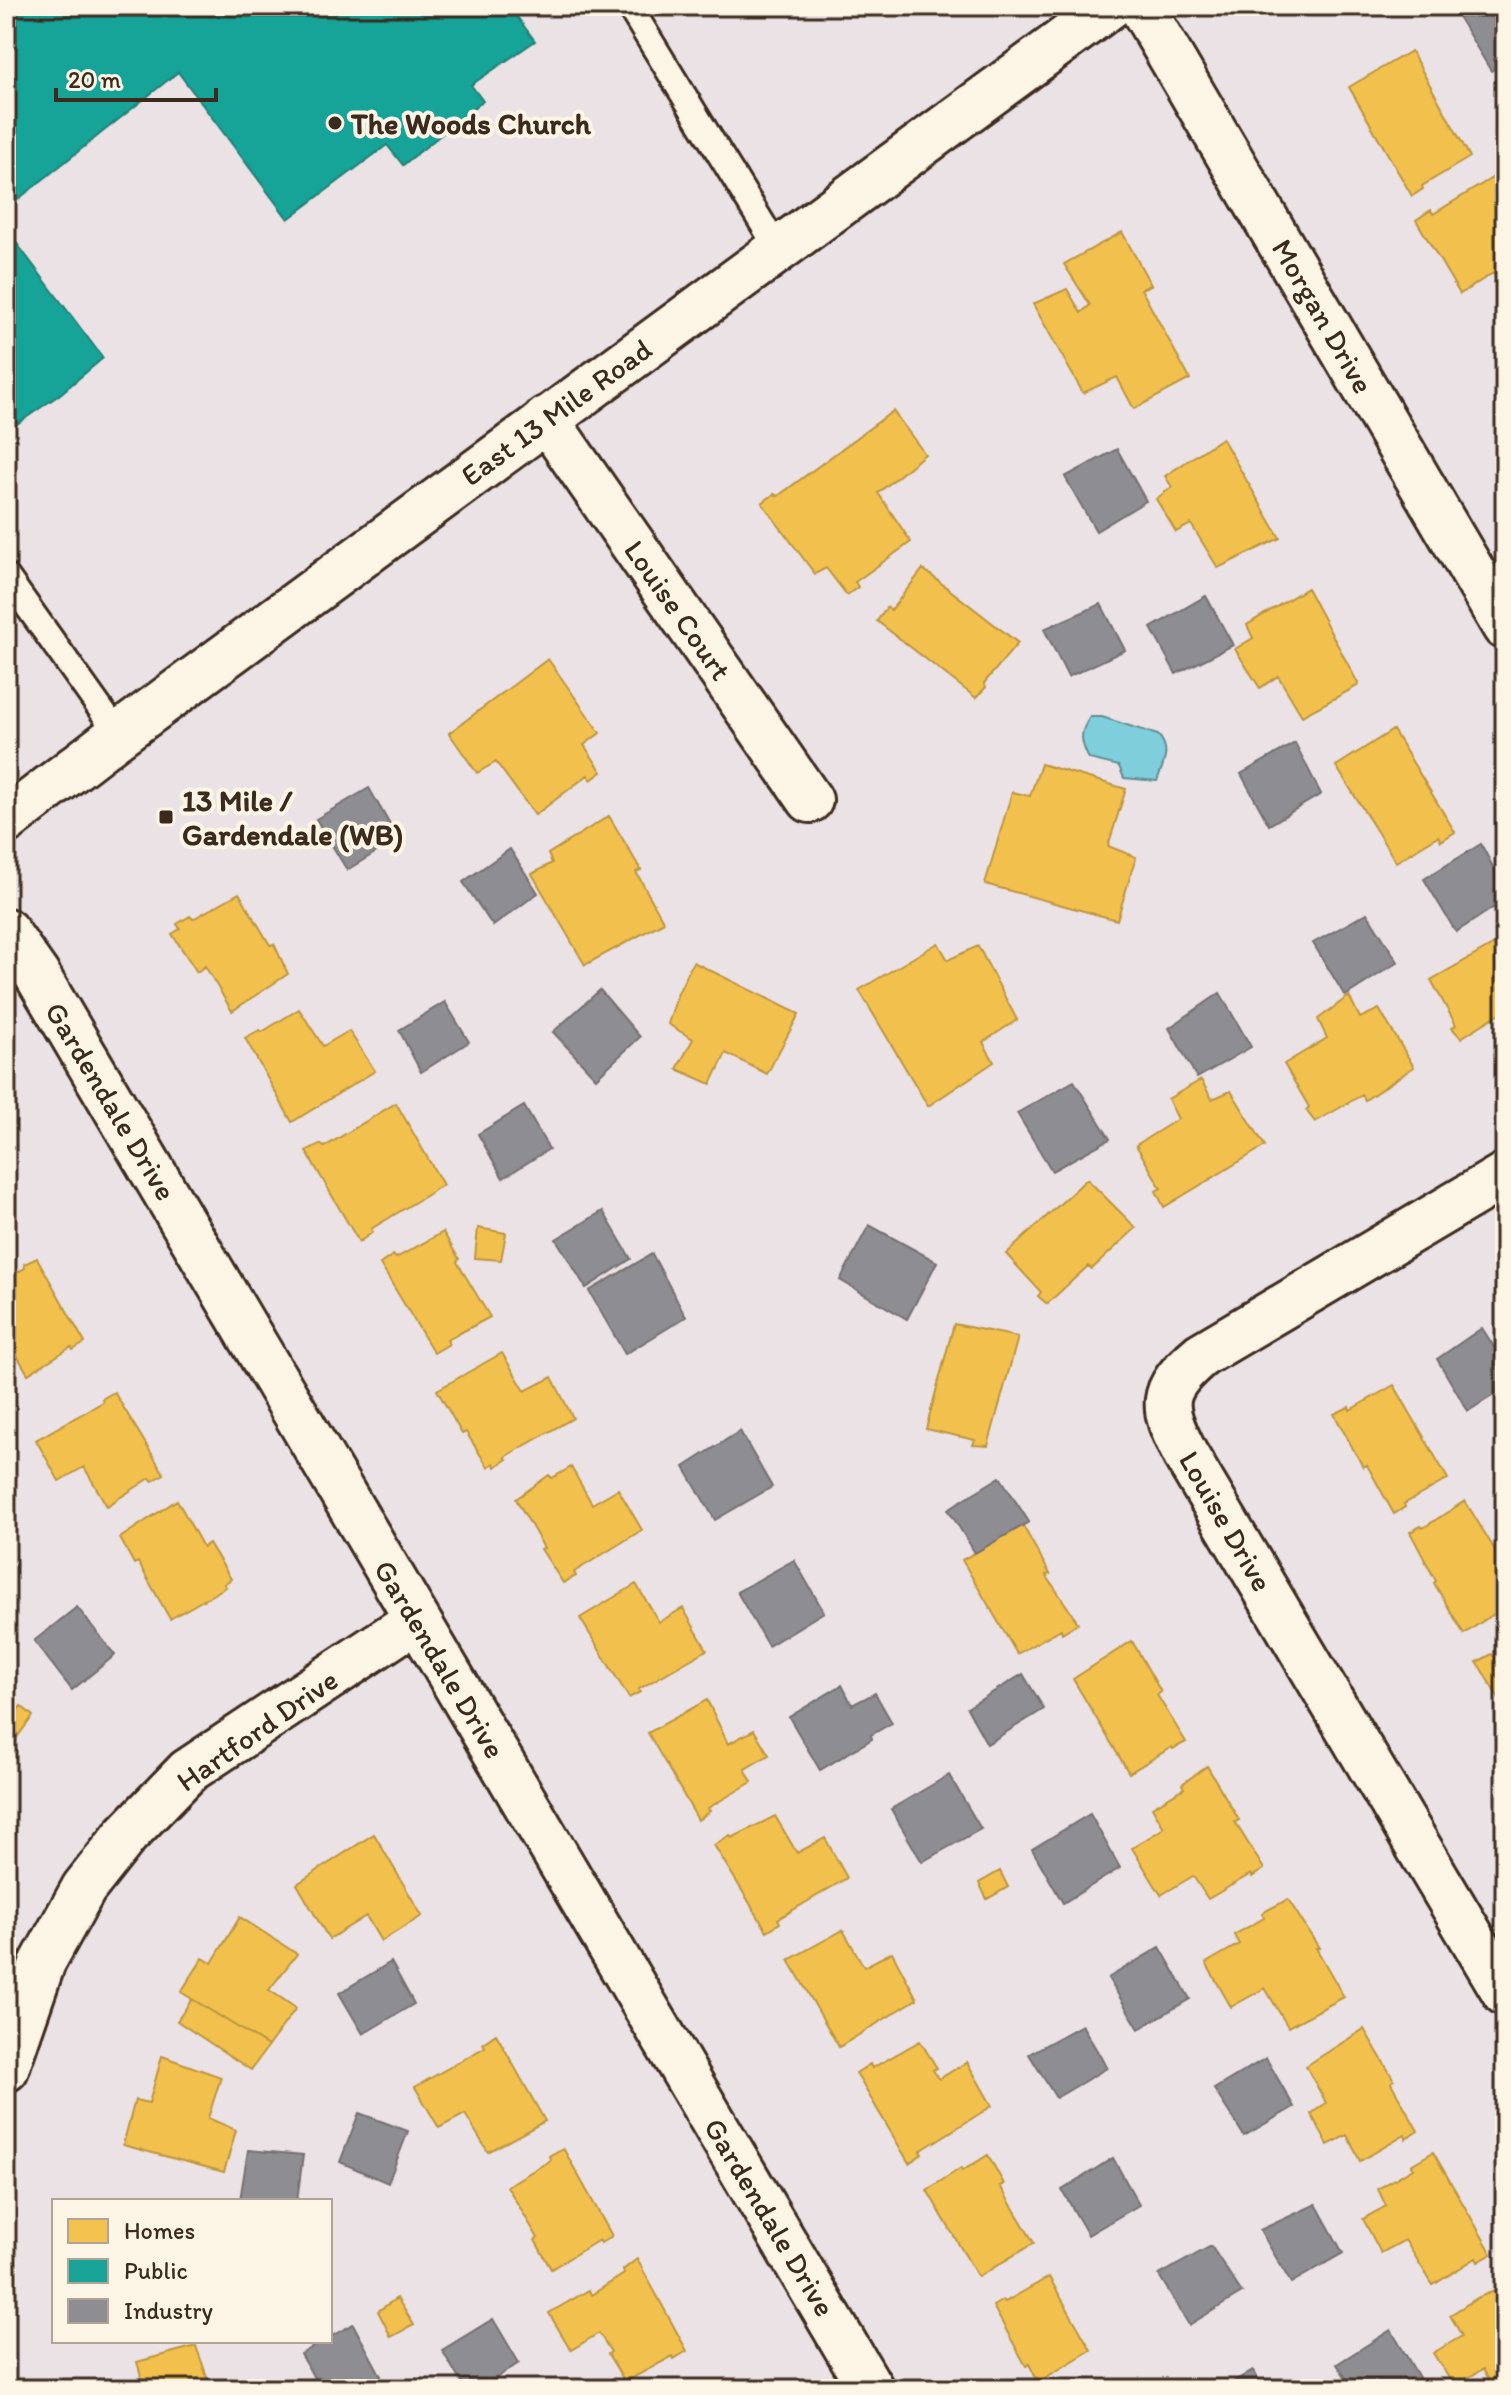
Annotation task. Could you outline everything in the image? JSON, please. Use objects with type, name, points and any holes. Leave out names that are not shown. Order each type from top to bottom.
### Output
[{"type":"street","name":"East 13 Mile Road","points":[[6,821],[546,419],[1110,6]]},
{"type":"street","name":"Morgan Drive","points":[[1141,6],[1505,627]]},
{"type":"street","name":"Louise Court","points":[[546,419],[810,800]]},
{"type":"street","name":"Gardendale Drive","points":[[6,931],[37,975],[871,2389]]},
{"type":"street","name":"Louise Drive","points":[[1505,1175],[1201,1355],[1180,1372],[1168,1395],[1168,1421],[1185,1454],[1505,1993]]},
{"type":"street","name":"Hartford Drive","points":[[6,2069],[43,1962],[84,1888],[126,1835],[188,1771],[416,1620]]},
{"type":"lane","points":[[629,6],[778,249]]},
{"type":"lane","points":[[6,576],[119,735]]},
{"type":"water","points":[[1090,717],[1102,717],[1158,735],[1165,752],[1157,781],[1124,778],[1119,766],[1089,759],[1082,737]]},
{"type":"building: Homes","points":[[1411,51],[1470,157],[1422,186],[1423,189],[1412,196],[1349,87]]},
{"type":"building: Homes","points":[[1505,170],[1505,291],[1493,273],[1460,294],[1416,220],[1431,210],[1433,214]]},
{"type":"building: Homes","points":[[1122,232],[1151,285],[1141,289],[1190,379],[1134,409],[1117,377],[1083,393],[1033,304],[1067,289],[1081,313],[1090,305],[1064,264]]},
{"type":"building: Homes","points":[[893,411],[925,454],[878,493],[911,542],[855,582],[858,587],[847,595],[826,568],[815,574],[762,503],[774,494],[778,496]]},
{"type":"building: Homes","points":[[1222,438],[1280,538],[1218,568],[1191,524],[1176,532],[1156,499],[1172,487],[1165,476]]},
{"type":"building: Homes","points":[[923,569],[1018,643],[984,683],[986,687],[976,698],[877,621],[887,607],[891,610]]},
{"type":"building: Homes","points":[[1307,588],[1359,685],[1302,716],[1278,676],[1260,688],[1235,649],[1253,638],[1247,625]]},
{"type":"building: Homes","points":[[548,659],[600,733],[584,745],[602,772],[591,780],[588,775],[535,815],[496,762],[477,773],[449,733]]},
{"type":"building: Homes","points":[[1393,730],[1455,832],[1441,841],[1438,836],[1396,862],[1336,766]]},
{"type":"building: Homes","points":[[1041,764],[1126,789],[1108,846],[1136,857],[1117,920],[985,884],[1012,792],[1030,796]]},
{"type":"building: Homes","points":[[609,816],[641,870],[636,872],[664,922],[585,965],[532,874],[552,863],[548,854]]},
{"type":"building: Homes","points":[[239,893],[270,945],[274,944],[288,974],[232,1011],[205,966],[197,972],[172,934],[180,929],[177,924],[190,916],[193,919]]},
{"type":"building: Homes","points":[[1505,938],[1505,1010],[1461,1038],[1452,1028],[1456,1025],[1431,980]]},
{"type":"building: Homes","points":[[938,943],[948,960],[978,946],[1017,1020],[983,1042],[994,1062],[928,1106],[859,990]]},
{"type":"building: Homes","points":[[693,962],[799,1014],[767,1074],[726,1053],[711,1084],[677,1069],[693,1039],[668,1024]]},
{"type":"building: Homes","points":[[1349,996],[1360,1018],[1379,1009],[1414,1067],[1365,1100],[1362,1095],[1315,1122],[1284,1064],[1327,1038],[1318,1019]]},
{"type":"building: Homes","points":[[299,1009],[323,1046],[349,1031],[375,1071],[292,1122],[245,1038],[260,1030],[262,1032]]},
{"type":"building: Homes","points":[[1201,1080],[1212,1099],[1231,1091],[1265,1146],[1164,1207],[1156,1191],[1161,1188],[1136,1145],[1178,1119],[1168,1099]]},
{"type":"building: Homes","points":[[396,1103],[443,1185],[371,1229],[373,1232],[359,1242],[306,1151],[320,1144],[324,1147]]},
{"type":"building: Homes","points":[[1087,1179],[1136,1228],[1092,1269],[1088,1266],[1047,1304],[1038,1296],[1041,1292],[1006,1254]]},
{"type":"building: Homes","points":[[478,1228],[506,1233],[501,1260],[475,1258]]},
{"type":"building: Homes","points":[[443,1232],[490,1317],[447,1340],[449,1344],[434,1353],[380,1264]]},
{"type":"building: Homes","points":[[37,1258],[85,1343],[73,1350],[71,1347],[28,1374],[6,1337],[6,1279]]},
{"type":"building: Homes","points":[[954,1324],[1018,1337],[988,1446],[973,1445],[975,1440],[926,1429]]},
{"type":"building: Homes","points":[[502,1353],[525,1391],[552,1377],[573,1418],[505,1457],[507,1459],[495,1467],[494,1463],[488,1467],[466,1432],[462,1434],[437,1390]]},
{"type":"building: Homes","points":[[1394,1385],[1448,1479],[1404,1504],[1405,1507],[1394,1514],[1367,1465],[1363,1467],[1334,1414],[1349,1407],[1350,1410]]},
{"type":"building: Homes","points":[[114,1392],[164,1474],[153,1481],[150,1478],[107,1506],[84,1467],[59,1481],[36,1440],[103,1402],[102,1399]]},
{"type":"building: Homes","points":[[571,1467],[592,1504],[618,1489],[642,1530],[574,1572],[576,1576],[563,1583],[541,1549],[544,1548],[516,1499],[549,1475],[552,1478]]},
{"type":"building: Homes","points":[[177,1500],[203,1547],[209,1543],[231,1579],[224,1584],[226,1587],[170,1619],[138,1562],[134,1564],[120,1538]]},
{"type":"building: Homes","points":[[1465,1501],[1498,1555],[1505,1551],[1505,1606],[1464,1634],[1434,1583],[1436,1581],[1410,1532],[1421,1526],[1423,1528]]},
{"type":"building: Homes","points":[[1023,1526],[1050,1574],[1046,1575],[1078,1623],[1017,1654],[962,1560]]},
{"type":"building: Homes","points":[[636,1584],[659,1622],[683,1608],[707,1650],[639,1689],[640,1692],[629,1698],[580,1618]]},
{"type":"building: Homes","points":[[1132,1641],[1161,1692],[1157,1695],[1186,1742],[1129,1773],[1073,1679]]},
{"type":"building: Homes","points":[[1505,1651],[1505,1709],[1477,1662],[1492,1654],[1495,1658]]},
{"type":"building: Homes","points":[[707,1700],[728,1744],[754,1730],[769,1755],[745,1769],[752,1782],[708,1808],[710,1811],[698,1820],[648,1733]]},
{"type":"building: Homes","points":[[6,1701],[18,1710],[21,1706],[33,1716],[6,1752]]},
{"type":"building: Homes","points":[[1207,1766],[1239,1820],[1235,1822],[1264,1869],[1208,1899],[1193,1876],[1161,1895],[1132,1848],[1164,1828],[1152,1807],[1184,1788],[1182,1784]]},
{"type":"building: Homes","points":[[775,1816],[797,1853],[825,1838],[847,1878],[778,1919],[780,1923],[767,1931],[714,1845]]},
{"type":"building: Homes","points":[[374,1834],[422,1916],[381,1941],[366,1916],[329,1939],[297,1884]]},
{"type":"building: Homes","points":[[1000,1871],[1008,1887],[987,1899],[979,1883]]},
{"type":"building: Homes","points":[[1288,1899],[1319,1948],[1316,1948],[1344,1997],[1288,2027],[1265,1988],[1231,2007],[1206,1963],[1239,1944],[1234,1935],[1264,1918],[1262,1913]]},
{"type":"building: Homes","points":[[240,1917],[297,1954],[269,1990],[296,2008],[268,2046],[181,1992],[203,1958],[212,1963]]},
{"type":"building: Homes","points":[[843,1930],[864,1967],[892,1952],[917,1999],[839,2047],[789,1960]]},
{"type":"building: Homes","points":[[192,1999],[268,2046],[251,2070],[177,2021]]},
{"type":"building: Homes","points":[[1364,2029],[1394,2080],[1391,2083],[1418,2131],[1406,2139],[1405,2135],[1360,2161],[1347,2135],[1328,2145],[1311,2114],[1326,2103],[1306,2066]]},
{"type":"building: Homes","points":[[496,2034],[545,2121],[488,2152],[465,2114],[439,2128],[415,2087],[485,2047],[483,2043]]},
{"type":"building: Homes","points":[[920,2041],[937,2068],[933,2070],[939,2079],[967,2062],[992,2106],[920,2151],[922,2154],[909,2163],[856,2073],[870,2064],[872,2068]]},
{"type":"building: Homes","points":[[162,2056],[221,2077],[208,2118],[236,2130],[224,2172],[123,2145],[135,2100],[149,2103]]},
{"type":"building: Homes","points":[[563,2148],[612,2236],[601,2243],[599,2240],[551,2269],[535,2240],[538,2238],[507,2186],[551,2160],[549,2156]]},
{"type":"building: Homes","points":[[1433,2152],[1492,2254],[1478,2262],[1476,2258],[1433,2285],[1405,2240],[1381,2253],[1363,2219],[1386,2206],[1378,2189]]},
{"type":"building: Homes","points":[[988,2155],[1004,2184],[1000,2186],[1034,2243],[978,2277],[927,2190]]},
{"type":"building: Homes","points":[[637,2259],[687,2351],[625,2382],[599,2333],[571,2350],[549,2313],[589,2290],[591,2295],[624,2274],[623,2270]]},
{"type":"building: Homes","points":[[1049,2277],[1091,2350],[1038,2382],[993,2306]]},
{"type":"building: Homes","points":[[1505,2287],[1505,2389],[1495,2389],[1483,2369],[1454,2386],[1433,2353],[1462,2336],[1450,2315],[1479,2297]]},
{"type":"building: Homes","points":[[397,2298],[414,2325],[391,2337],[378,2311]]},
{"type":"building: Homes","points":[[196,2346],[211,2388],[238,2380],[241,2389],[145,2389],[137,2362]]},
{"type":"building: Public","name":"The Woods Church","points":[[6,6],[509,6],[535,41],[471,85],[483,101],[403,165],[387,145],[288,219],[178,72],[6,209]]},
{"type":"building: Public","points":[[6,229],[103,358],[59,395],[11,428],[6,421]]},
{"type":"building: Industry","points":[[1482,6],[1505,6],[1505,63],[1491,71],[1459,18]]},
{"type":"building: Industry","points":[[1117,449],[1146,501],[1096,531],[1065,477]]},
{"type":"building: Industry","points":[[1206,596],[1233,645],[1176,674],[1151,628]]},
{"type":"building: Industry","points":[[1101,604],[1125,650],[1068,677],[1044,629]]},
{"type":"building: Industry","points":[[1295,743],[1321,794],[1269,825],[1241,774]]},
{"type":"building: Industry","points":[[369,788],[398,839],[347,870],[316,819]]},
{"type":"building: Industry","points":[[1481,844],[1505,890],[1505,900],[1456,932],[1424,879]]},
{"type":"building: Industry","points":[[510,849],[538,893],[493,926],[463,882]]},
{"type":"building: Industry","points":[[1367,913],[1398,962],[1345,996],[1313,943]]},
{"type":"building: Industry","points":[[600,990],[640,1037],[596,1078],[553,1032]]},
{"type":"building: Industry","points":[[1220,993],[1251,1047],[1197,1078],[1169,1028]]},
{"type":"building: Industry","points":[[445,1002],[469,1042],[421,1072],[399,1030]]},
{"type":"building: Industry","points":[[1074,1081],[1110,1139],[1052,1171],[1017,1113]]},
{"type":"building: Industry","points":[[524,1106],[549,1149],[503,1178],[478,1134]]},
{"type":"building: Industry","points":[[603,1211],[631,1259],[586,1288],[556,1239]]},
{"type":"building: Industry","points":[[869,1225],[937,1262],[907,1319],[840,1280]]},
{"type":"building: Industry","points":[[652,1254],[686,1317],[625,1354],[589,1291]]},
{"type":"building: Industry","points":[[1482,1328],[1505,1364],[1505,1388],[1468,1411],[1437,1359]]},
{"type":"building: Industry","points":[[740,1431],[772,1487],[715,1520],[684,1467]]},
{"type":"building: Industry","points":[[1000,1477],[1029,1522],[975,1553],[948,1509]]},
{"type":"building: Industry","points":[[794,1560],[824,1612],[768,1646],[737,1592]]},
{"type":"building: Industry","points":[[77,1607],[115,1655],[72,1690],[34,1641]]},
{"type":"building: Industry","points":[[1023,1674],[1044,1709],[987,1744],[967,1708]]},
{"type":"building: Industry","points":[[842,1685],[852,1705],[875,1693],[892,1723],[871,1735],[872,1739],[820,1770],[789,1717]]},
{"type":"building: Industry","points":[[949,1775],[981,1829],[922,1862],[891,1809]]},
{"type":"building: Industry","points":[[1090,1814],[1120,1868],[1063,1903],[1032,1849]]},
{"type":"building: Industry","points":[[1160,1947],[1190,1999],[1139,2029],[1108,1978]]},
{"type":"building: Industry","points":[[391,1962],[414,2004],[363,2034],[339,1993]]},
{"type":"building: Industry","points":[[1082,2025],[1107,2068],[1056,2098],[1029,2054]]},
{"type":"building: Industry","points":[[1266,2058],[1294,2107],[1244,2136],[1214,2089]]},
{"type":"building: Industry","points":[[359,2113],[408,2131],[388,2183],[340,2162]]},
{"type":"building: Industry","points":[[248,2150],[303,2155],[297,2199],[240,2199]]},
{"type":"building: Industry","points":[[1113,2158],[1139,2205],[1088,2235],[1062,2190]]},
{"type":"building: Industry","points":[[1316,2204],[1343,2253],[1291,2283],[1260,2230]]},
{"type":"building: Industry","points":[[1211,2246],[1242,2293],[1189,2325],[1159,2275]]},
{"type":"building: Industry","points":[[493,2319],[519,2363],[479,2389],[465,2389],[442,2350]]},
{"type":"building: Industry","points":[[353,2324],[381,2376],[361,2389],[320,2389],[301,2354],[320,2343],[332,2343],[332,2336]]},
{"type":"building: Industry","points":[[1391,2330],[1421,2381],[1408,2389],[1353,2389],[1337,2364]]},
{"type":"building: Industry","points":[[1253,2370],[1264,2389],[1222,2389]]},
{"type":"place","name":"The Woods Church","points":[[335,123]]},
{"type":"place","name":"13 Mile / Gardendale (WB)","points":[[166,817]]}]
